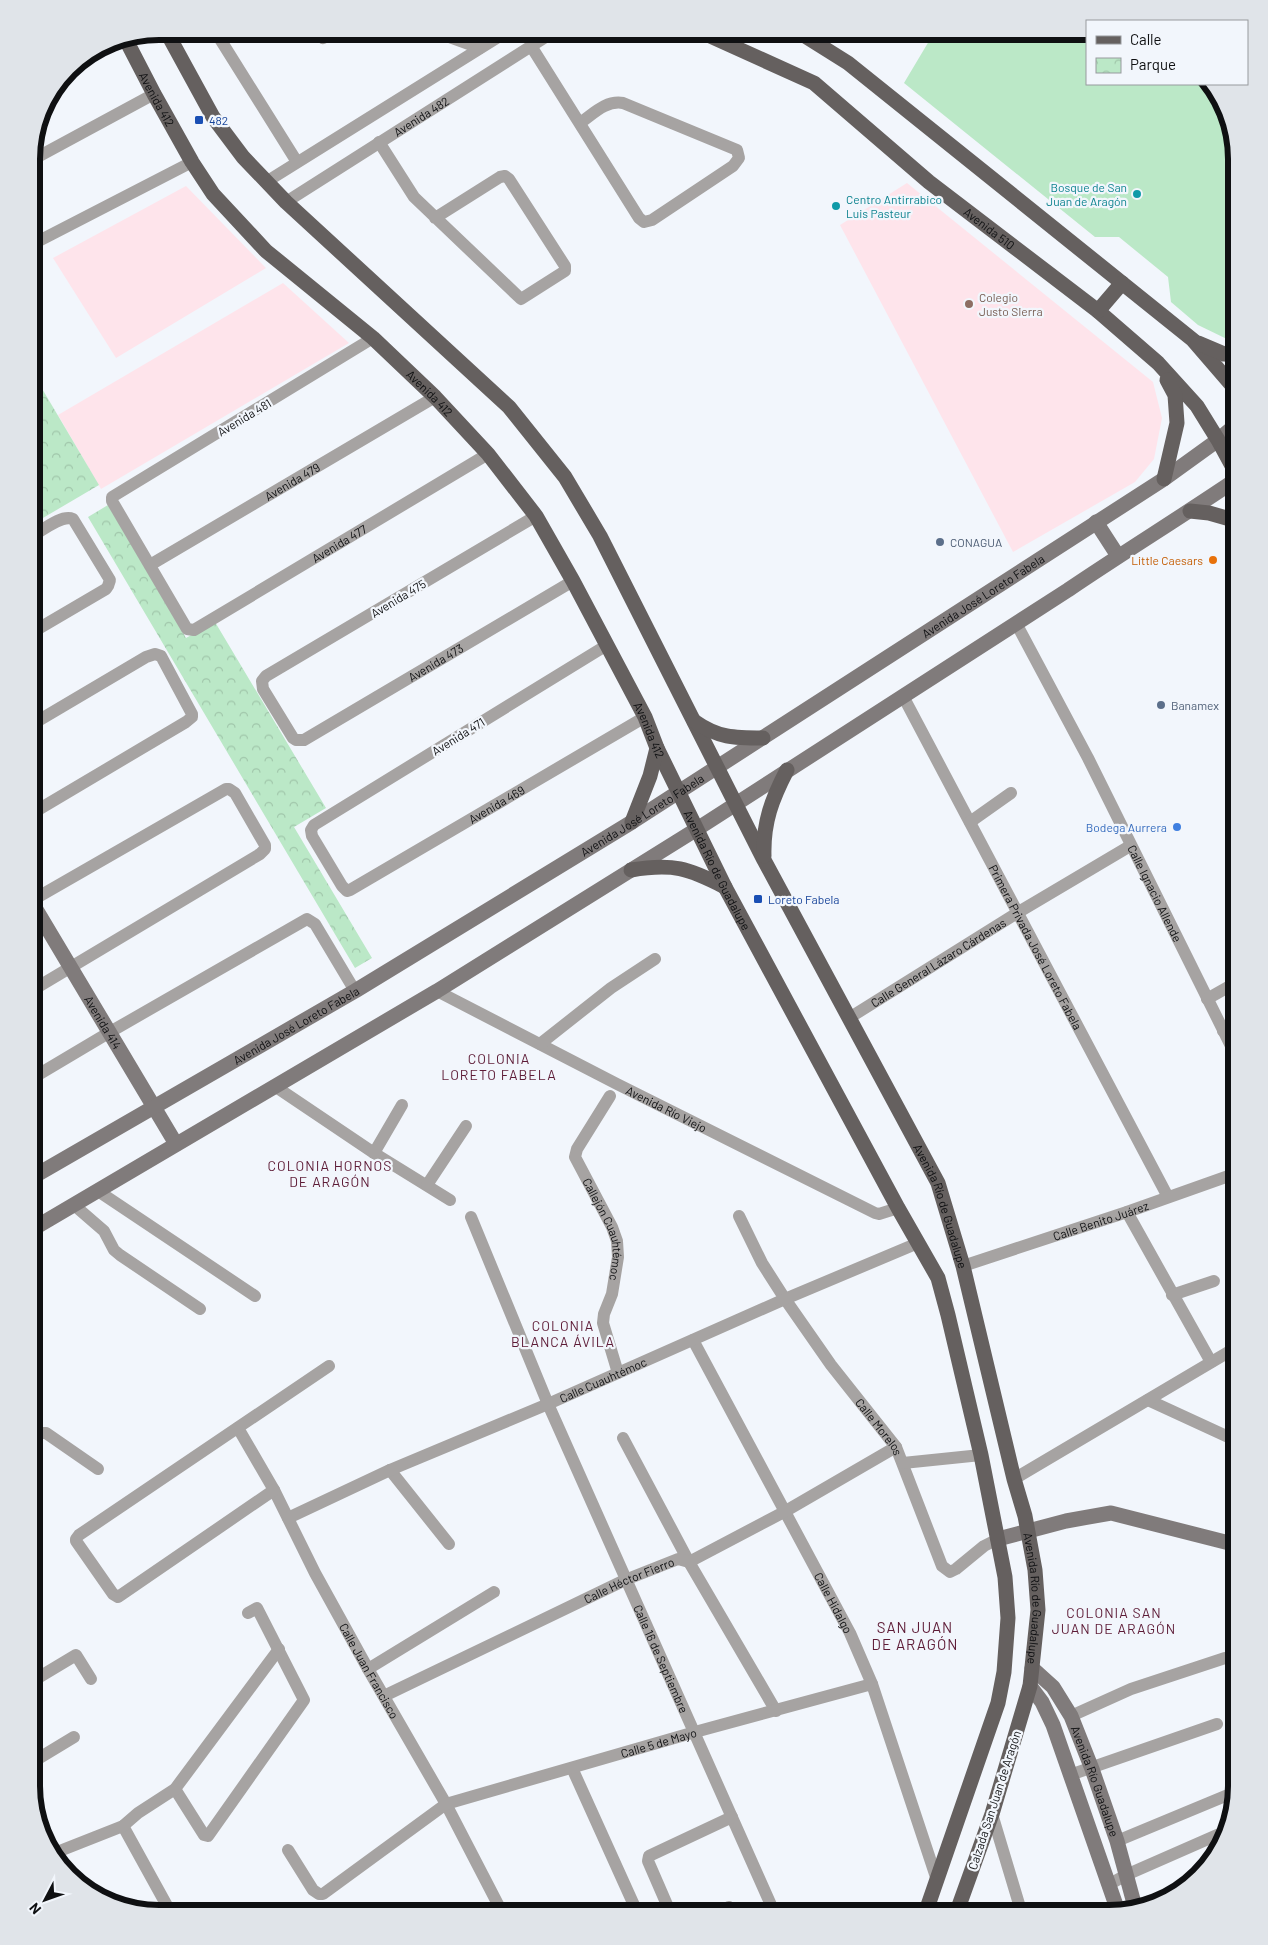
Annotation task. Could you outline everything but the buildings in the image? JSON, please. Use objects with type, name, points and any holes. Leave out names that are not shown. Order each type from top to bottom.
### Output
[{"type":"main road","points":[[171,40],[213,117],[243,157],[286,202],[509,407],[559,469],[600,536],[717,767]]},
{"type":"main road","name":"Avenida 510","points":[[722,40],[814,83],[929,182],[1098,311],[1158,364],[1197,406],[1228,458]]},
{"type":"main road","points":[[812,40],[848,62],[1193,340],[1228,381]]},
{"type":"main road","name":"Avenida 412","points":[[128,44],[192,162],[213,194],[266,251],[373,338],[435,398],[488,454],[536,516],[646,717],[658,748],[679,791]]},
{"type":"main road","points":[[1098,311],[1122,283]]},
{"type":"main road","points":[[1193,340],[1228,354]]},
{"type":"main road","points":[[1158,364],[1175,395],[1177,423],[1164,478]]},
{"type":"main road","name":"Avenida José Loreto Fabela","points":[[40,1173],[356,991],[632,822],[1164,478],[1228,432]]},
{"type":"main road","points":[[40,1225],[436,991],[697,829],[1228,485]]},
{"type":"main road","points":[[1190,511],[1209,513],[1228,519]]},
{"type":"main road","points":[[1096,522],[1118,556]]},
{"type":"main road","points":[[693,720],[707,730],[722,736],[763,738]]},
{"type":"main road","points":[[632,822],[638,802],[650,776],[658,748]]},
{"type":"main road","name":"Avenida Río de Guadalupe","points":[[717,767],[764,860],[938,1183],[963,1266],[1028,1531],[1035,1570],[1038,1610],[1030,1686]]},
{"type":"main road","points":[[764,860],[763,835],[774,796],[787,770]]},
{"type":"main road","name":"Avenida Río de Guadalupe","points":[[679,791],[725,887],[898,1208],[938,1278],[948,1315],[998,1539],[1005,1576],[1008,1618],[1004,1672],[998,1702],[937,1880]]},
{"type":"main road","points":[[631,870],[655,866],[677,867],[699,874],[725,887]]},
{"type":"main road","name":"Avenida 414","points":[[40,916],[176,1144]]},
{"type":"main road","points":[[998,1539],[1066,1521],[1111,1513],[1228,1542]]},
{"type":"main road","name":"Avenida Río Guadalupe","points":[[1032,1668],[1052,1687],[1071,1716],[1092,1769],[1134,1902]]},
{"type":"main road","name":"Avenida Río Guadalupe","points":[[1030,1686],[1042,1702],[1053,1725],[1116,1905]]},
{"type":"main road","name":"Calzada San Juan de Aragón","points":[[959,1905],[992,1814],[1030,1686]]},
{"type":"main road","points":[[928,1905],[937,1880]]},
{"type":"street","points":[[220,40],[297,162]]},
{"type":"street","points":[[458,40],[480,48]]},
{"type":"street","points":[[266,182],[493,40]]},
{"type":"street","name":"Avenida 482","points":[[286,202],[541,40]]},
{"type":"street","points":[[531,46],[639,218],[644,222],[652,220],[733,166],[739,158],[737,150],[614,101],[580,124]]},
{"type":"street","points":[[40,156],[154,94]]},
{"type":"street","points":[[379,142],[414,197],[435,218],[522,299],[565,271],[565,266],[509,179],[505,176],[500,177],[435,218]]},
{"type":"street","points":[[40,241],[192,162]]},
{"type":"street","name":"Avenida 481","points":[[150,565],[112,502],[112,498],[373,338]]},
{"type":"street","name":"Avenida 479","points":[[150,565],[435,398]]},
{"type":"street","name":"Avenida 477","points":[[150,565],[189,630],[194,630],[488,454]]},
{"type":"street","name":"Avenida 475","points":[[296,740],[263,689],[262,681],[266,676],[536,516]]},
{"type":"street","points":[[40,532],[61,519],[68,517],[76,522],[109,578],[110,583],[106,589],[40,628]]},
{"type":"street","name":"Avenida 473","points":[[296,740],[304,740],[573,581]]},
{"type":"street","name":"Calle Ignacio Allende","points":[[1016,623],[1084,750],[1228,1041]]},
{"type":"street","name":"Avenida 471","points":[[347,891],[342,886],[312,836],[311,830],[314,825],[607,645]]},
{"type":"street","points":[[40,720],[146,657],[155,654],[161,656],[191,710],[192,717],[40,809]]},
{"type":"street","name":"Primera Privada José Loreto Fabela","points":[[903,696],[1168,1197]]},
{"type":"street","name":"Avenida 469","points":[[347,891],[363,884],[646,717]]},
{"type":"street","points":[[40,896],[215,795],[229,789],[235,793],[264,841],[265,849],[260,854],[40,985]]},
{"type":"street","points":[[970,822],[1011,793]]},
{"type":"street","name":"Calle General Lázaro Cárdenas","points":[[849,1018],[1017,913],[1130,846]]},
{"type":"street","points":[[40,1074],[304,920],[310,919],[315,924],[356,991]]},
{"type":"street","points":[[540,1044],[611,988],[655,959]]},
{"type":"street","points":[[1207,999],[1228,987]]},
{"type":"street","name":"Avenida Río Viejo","points":[[436,991],[875,1213],[879,1214],[898,1208]]},
{"type":"street","points":[[1223,1031],[1228,1028]]},
{"type":"street","points":[[276,1087],[450,1200]]},
{"type":"street","name":"Callejón Cuauhtémoc","points":[[610,1096],[577,1149],[575,1157],[612,1227],[616,1241],[618,1257],[612,1294],[603,1322],[618,1372]]},
{"type":"street","points":[[374,1152],[402,1105]]},
{"type":"street","points":[[427,1185],[466,1126]]},
{"type":"street","name":"Calle Benito Juárez","points":[[963,1266],[1127,1212],[1228,1175]]},
{"type":"street","points":[[98,1191],[255,1296]]},
{"type":"street","points":[[74,1205],[104,1231],[114,1250],[120,1255],[200,1308]]},
{"type":"street","points":[[1127,1212],[1211,1362]]},
{"type":"street","name":"Calle Morelos","points":[[740,1216],[762,1263],[785,1299],[832,1365],[896,1447],[945,1570],[950,1572],[956,1570],[984,1546],[998,1539]]},
{"type":"street","name":"Calle 16 de Septiembre","points":[[471,1217],[548,1404],[771,1905]]},
{"type":"street","name":"Calle Cuauhtémoc","points":[[288,1518],[390,1470],[548,1404],[785,1299],[918,1243]]},
{"type":"street","points":[[1172,1295],[1214,1281]]},
{"type":"street","name":"Calle Hidalgo","points":[[693,1340],[850,1633],[872,1684],[937,1880]]},
{"type":"street","points":[[1014,1479],[1228,1352]]},
{"type":"street","points":[[274,1490],[118,1597],[114,1596],[76,1538],[329,1366]]},
{"type":"street","points":[[1148,1400],[1228,1437]]},
{"type":"street","name":"Calle Juan Francisco","points":[[238,1428],[274,1490],[315,1573],[368,1669],[446,1804],[498,1905]]},
{"type":"street","points":[[40,1433],[48,1434],[98,1470]]},
{"type":"street","points":[[623,1438],[689,1562],[776,1710]]},
{"type":"street","name":"Calle Héctor Fierro","points":[[384,1696],[625,1580],[678,1559],[689,1562],[784,1512],[896,1447]]},
{"type":"street","points":[[903,1463],[980,1455]]},
{"type":"street","points":[[390,1470],[449,1544]]},
{"type":"street","points":[[368,1669],[494,1592]]},
{"type":"street","points":[[175,1789],[207,1836],[304,1699],[257,1608],[248,1613]]},
{"type":"street","points":[[59,1851],[123,1826],[138,1812],[175,1789],[279,1649]]},
{"type":"street","points":[[40,1677],[76,1655],[91,1680]]},
{"type":"street","points":[[1071,1716],[1131,1689],[1226,1658]]},
{"type":"street","name":"Calle 5 de Mayo","points":[[446,1804],[695,1732],[872,1684]]},
{"type":"street","points":[[1070,1775],[1092,1769],[1217,1724]]},
{"type":"street","points":[[40,1758],[74,1737]]},
{"type":"street","points":[[572,1768],[634,1905]]},
{"type":"street","points":[[1116,1841],[1227,1795]]},
{"type":"street","points":[[288,1850],[313,1890],[323,1894],[446,1804]]},
{"type":"street","points":[[992,1814],[1019,1905]]},
{"type":"street","points":[[667,1905],[648,1861],[649,1856],[732,1817]]},
{"type":"street","points":[[123,1826],[166,1905]]},
{"type":"street","points":[[1110,1884],[1126,1875],[1218,1835]]},
{"type":"shaded area","name":"Colegio Justo SIerra","points":[[907,183],[1153,382],[1162,418],[1154,459],[1135,482],[1013,552],[840,225]]},
{"type":"shaded area","points":[[186,186],[266,268],[116,358],[53,258]]},
{"type":"shaded area","points":[[283,283],[349,343],[101,489],[58,415]]},
{"type":"green space","name":"Bosque de San Juan de Aragón","points":[[930,40],[1086,40],[1086,85],[1202,85],[1219,113],[1227,143],[1228,340],[1198,325],[1171,302],[1168,277],[1119,237],[1095,237],[904,83]]},
{"type":"green space","points":[[40,385],[99,485],[40,520]]},
{"type":"green space","points":[[108,505],[186,638],[215,622],[326,808],[294,827],[372,958],[355,968],[88,517]]},
{"type":"place","name":"482","points":[[199,120]]},
{"type":"place","name":"Bosque de San Juan de Aragón","points":[[1137,194]]},
{"type":"place","name":"Centro Antirrabico Luis Pasteur","points":[[836,206]]},
{"type":"place","name":"Colegio Justo SIerra","points":[[969,304]]},
{"type":"place","name":"CONAGUA","points":[[940,542]]},
{"type":"place","name":"Little Caesars","points":[[1213,560]]},
{"type":"place","name":"Banamex","points":[[1161,705]]},
{"type":"place","name":"Bodega Aurrera","points":[[1177,827]]},
{"type":"place","name":"Loreto Fabela","points":[[758,899]]},
{"type":"district","name":"COLONIA LORETO FABELA","points":[[499,1066]]},
{"type":"district","name":"COLONIA HORNOS DE ARAGÓN","points":[[330,1174]]},
{"type":"district","name":"COLONIA BLANCA ÁVILA","points":[[563,1334]]},
{"type":"district","name":"COLONIA SAN JUAN DE ARAGÓN","points":[[1114,1620]]},
{"type":"district","name":"SAN JUAN DE ARAGÓN","points":[[915,1636]]}]
